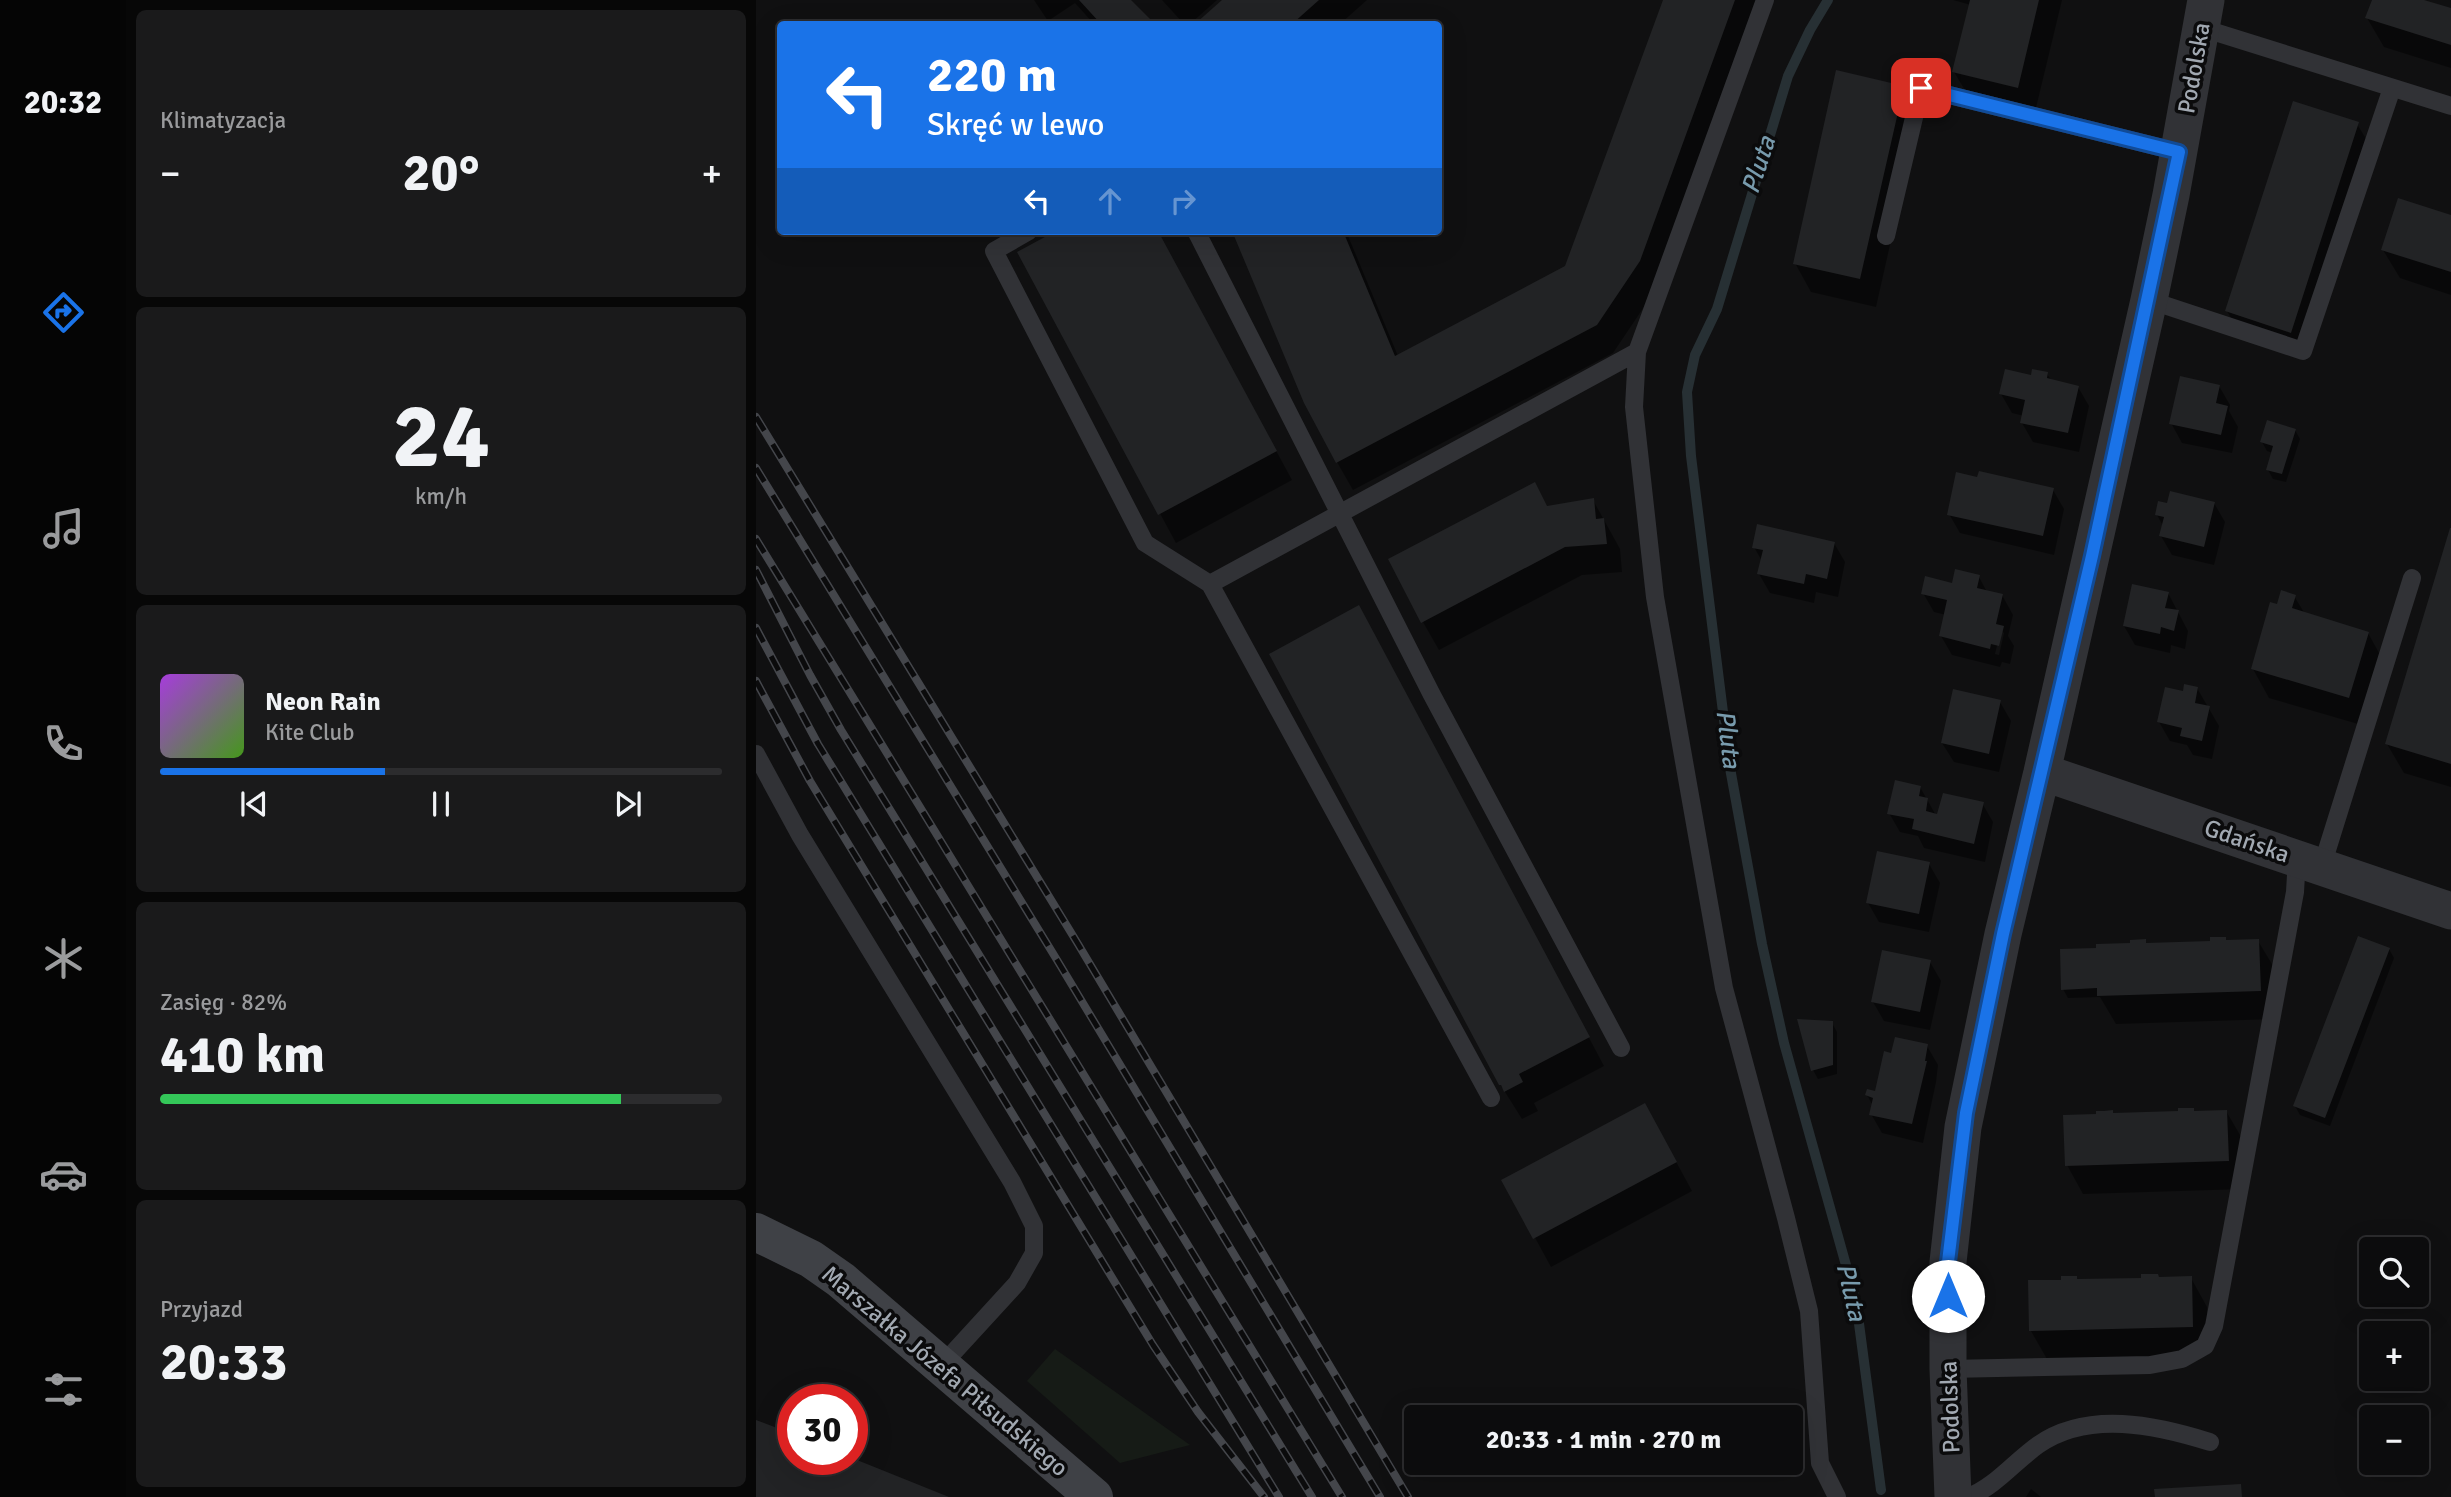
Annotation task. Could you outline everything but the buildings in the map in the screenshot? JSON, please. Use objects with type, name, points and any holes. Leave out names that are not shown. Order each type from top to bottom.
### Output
[{"type":"main road","name":"Marszałka Józefa Piłsudskiego","points":[[756,1232],[811,1259],[841,1280],[1094,1497]]},
{"type":"street","name":"Podolska","points":[[1953,1497],[1948,1369],[1948,1262],[1963,1127],[2003,934],[2148,300],[2204,14]]},
{"type":"street","name":"Gdańska","points":[[2042,772],[2450,907]]},
{"type":"lane","points":[[1765,0],[1637,352],[1634,407],[1657,610],[1724,988],[1809,1311],[1820,1463],[1837,1497]]},
{"type":"lane","points":[[2204,14],[2392,88],[2451,106]]},
{"type":"lane","points":[[1886,236],[1921,88],[2179,152]]},
{"type":"lane","points":[[2148,300],[2303,351],[2392,88]]},
{"type":"lane","points":[[1022,235],[994,251],[1145,543],[1210,584],[1491,1098]]},
{"type":"lane","points":[[1198,235],[1432,695],[1621,1048]]},
{"type":"lane","points":[[1210,584],[1637,352]]},
{"type":"lane","points":[[1948,1369],[2150,1365],[2182,1359],[2204,1346],[2214,1326],[2295,892],[2310,862],[2412,578]]},
{"type":"lane","points":[[756,754],[800,835],[1012,1182],[1034,1226],[1034,1253],[1017,1283],[941,1366]]},
{"type":"lane","points":[[1968,1497],[1982,1492],[2040,1444],[2064,1430],[2088,1425],[2142,1426],[2179,1432],[2210,1442]]},
{"type":"shaded area","points":[[1055,1349],[1190,1445],[1120,1463],[1027,1381]]},
{"type":"waterway","name":"Pluta","points":[[1828,0],[1788,76],[1717,309],[1695,355],[1687,392],[1691,456],[1730,768],[1762,944],[1784,1043],[1856,1301],[1881,1490]]},
{"type":"railway","points":[[756,417],[1078,944],[1408,1497]]},
{"type":"railway","points":[[756,468],[1057,960],[1380,1497]]},
{"type":"railway","points":[[756,539],[1342,1497]]},
{"type":"railway","points":[[756,570],[841,730],[1312,1497]]},
{"type":"railway","points":[[756,628],[818,744],[1279,1497]]},
{"type":"railway","points":[[756,681],[810,781],[1153,1345],[1198,1412],[1264,1497]]},
{"type":"route","points":[[1921,88],[2179,152],[2092,556],[2003,934],[1963,1127],[1948,1262],[1948,1296]]}]
